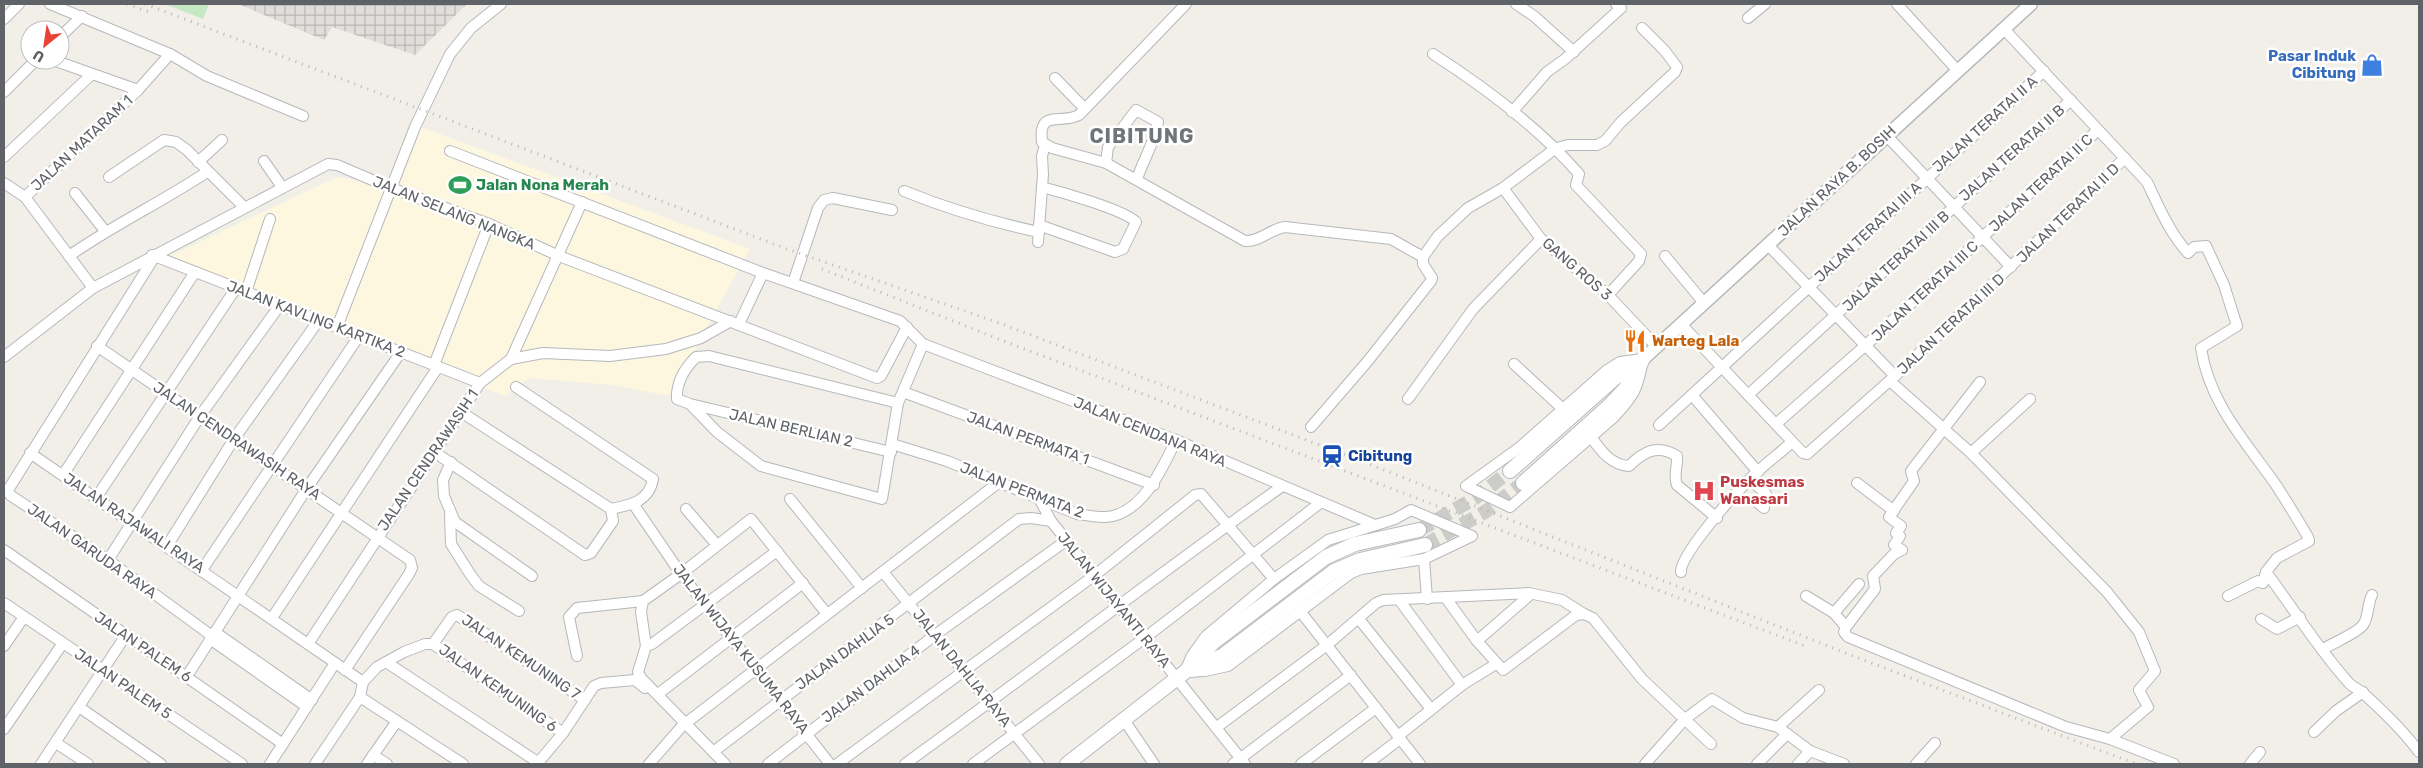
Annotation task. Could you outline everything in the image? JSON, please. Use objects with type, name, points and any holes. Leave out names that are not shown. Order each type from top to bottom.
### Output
[{"type":"main road","points":[[1510,471],[1615,378],[1643,359]]},
{"type":"main road","points":[[1523,483],[1609,406],[1626,388],[1643,359]]},
{"type":"main road","points":[[1067,764],[1182,675],[1214,642],[1326,557],[1354,544],[1419,530]]},
{"type":"main road","points":[[1182,675],[1222,656],[1334,571],[1360,560],[1424,552]]},
{"type":"street","points":[[4,19],[19,4]]},
{"type":"street","points":[[50,4],[170,54],[207,76],[302,116]]},
{"type":"street","points":[[337,327],[415,127],[450,54],[471,28],[501,4]]},
{"type":"street","points":[[1039,233],[1042,156],[1045,145],[1041,134],[1042,127],[1048,120],[1073,118],[1085,109],[1186,4]]},
{"type":"street","points":[[1516,4],[1534,16],[1574,52]]},
{"type":"street","points":[[1512,112],[1547,72],[1574,52],[1621,8],[1616,4]]},
{"type":"street","points":[[1748,18],[1765,4]]},
{"type":"street","points":[[1897,4],[1958,71]]},
{"type":"street","name":"JALAN RAYA B. BOSIH","points":[[1643,359],[1886,135],[2032,4]]},
{"type":"street","points":[[70,27],[82,16]]},
{"type":"street","points":[[1311,427],[1367,362],[1431,281],[1432,278],[1423,264],[1423,258],[1438,236],[1468,208],[1503,188],[1556,148],[1568,145],[1597,145],[1605,141],[1621,122],[1675,72],[1677,68],[1670,57],[1642,28]]},
{"type":"street","points":[[2004,29],[2147,182],[2179,243],[2188,253],[2194,247],[2206,246],[2227,294],[2237,326],[2201,349],[2212,388],[2229,422],[2276,485],[2309,541],[2277,558],[2266,572],[2263,583],[2258,581],[2228,596]]},
{"type":"street","name":"JALAN MATARAM 1","points":[[25,197],[138,90],[170,54]]},
{"type":"street","points":[[1433,54],[1470,78],[1556,148],[1579,174],[1576,185],[1641,254],[1639,261],[1608,295]]},
{"type":"street","points":[[70,66],[138,90]]},
{"type":"street","points":[[4,92],[26,70]]},
{"type":"street","name":"JALAN TERATAI II A","points":[[1926,178],[2044,71]]},
{"type":"street","points":[[4,158],[92,74]]},
{"type":"street","points":[[1055,78],[1085,109]]},
{"type":"street","name":"JALAN TERATAI II B","points":[[1954,206],[2071,100]]},
{"type":"street","points":[[1106,163],[1108,146],[1124,129],[1136,110],[1144,113],[1158,122],[1155,142],[1143,162],[1137,179]]},
{"type":"street","name":"JALAN TERATAI II C","points":[[1984,237],[2098,130]]},
{"type":"street","points":[[1886,135],[2012,267]]},
{"type":"street","points":[[110,177],[164,140],[176,142],[244,207]]},
{"type":"street","points":[[198,162],[222,140]]},
{"type":"street","points":[[1045,145],[1106,163],[1245,241],[1253,242],[1275,230],[1285,227],[1391,239],[1423,258]]},
{"type":"street","points":[[450,151],[763,273],[900,321],[923,344],[898,403],[892,448],[881,499],[761,466],[717,432],[690,404],[677,399],[678,386],[685,368],[696,356],[709,356],[898,403]]},
{"type":"street","name":"JALAN TERATAI II D","points":[[2012,267],[2125,158]]},
{"type":"street","points":[[264,161],[282,187]]},
{"type":"street","name":"JALAN SELANG NANGKA","points":[[4,357],[92,288],[328,164],[337,165],[390,188],[489,224],[559,256],[877,378],[882,376],[907,327]]},
{"type":"street","points":[[69,256],[105,231],[168,198],[207,172]]},
{"type":"street","name":"JALAN TERATAI III A","points":[[1659,425],[1926,178]]},
{"type":"street","points":[[4,183],[25,197],[92,288]]},
{"type":"street","points":[[904,191],[950,210],[1115,252],[1122,249],[1136,222],[1125,215],[1042,187]]},
{"type":"street","name":"GANG ROS 3","points":[[1503,188],[1541,239],[1608,295],[1656,346]]},
{"type":"street","points":[[74,193],[105,231]]},
{"type":"street","points":[[793,283],[818,208],[824,200],[834,198],[892,210]]},
{"type":"street","points":[[512,359],[582,202]]},
{"type":"street","name":"JALAN TERATAI III B","points":[[1748,395],[1837,316],[1954,206]]},
{"type":"street","points":[[246,292],[270,219]]},
{"type":"street","points":[[272,618],[436,366],[489,224]]},
{"type":"street","name":"JALAN TERATAI III C","points":[[1776,424],[1984,237]]},
{"type":"street","points":[[1408,398],[1473,309],[1541,239]]},
{"type":"street","points":[[1768,245],[1866,345],[1892,378],[1971,453],[2107,592],[2139,632],[2146,644],[2156,671],[2138,690],[2148,708],[2110,739]]},
{"type":"street","points":[[30,453],[153,256]]},
{"type":"street","name":"JALAN KAVLING KARTIKA 2","points":[[153,256],[480,383]]},
{"type":"street","points":[[1665,256],[1704,303]]},
{"type":"street","name":"JALAN TERATAI III D","points":[[1792,442],[1805,454],[1841,426],[2012,267]]},
{"type":"street","points":[[63,475],[195,272]]},
{"type":"street","points":[[512,359],[543,353],[610,356],[666,349],[701,338],[735,322],[763,273]]},
{"type":"street","points":[[96,498],[236,288]]},
{"type":"street","points":[[108,560],[200,416],[280,305]]},
{"type":"street","points":[[167,546],[234,439],[319,320]]},
{"type":"street","points":[[1681,324],[1792,442],[1754,475],[1693,546],[1682,567],[1682,572]]},
{"type":"street","points":[[202,570],[359,336]]},
{"type":"street","name":"JALAN CENDANA RAYA","points":[[923,344],[1176,440],[1281,487],[1375,525]]},
{"type":"street","name":"JALAN CENDRAWASIH RAYA","points":[[97,346],[405,555],[412,563],[412,568],[345,670]]},
{"type":"street","points":[[187,676],[237,594],[400,352]]},
{"type":"street","name":"JALAN CENDRAWASIH 1","points":[[308,644],[433,451],[480,383],[512,359]]},
{"type":"street","points":[[1643,359],[1639,383],[1633,395],[1613,418],[1510,507],[1466,486],[1520,447],[1564,410],[1607,370],[1620,362],[1643,359]]},
{"type":"street","points":[[1514,364],[1564,410]]},
{"type":"street","points":[[1980,382],[1911,471],[1914,481],[1912,487],[1889,517],[1901,526],[1896,533],[1900,536],[1894,545],[1902,550],[1894,554],[1873,576],[1875,589],[1844,632],[1848,637],[2066,727],[2110,739],[2174,764]]},
{"type":"street","points":[[460,412],[610,509],[634,505],[652,488],[653,479],[516,387]]},
{"type":"street","name":"JALAN PERMATA 1","points":[[903,392],[1154,485]]},
{"type":"street","points":[[1692,395],[1754,475],[1766,494],[1758,502],[1764,508]]},
{"type":"street","points":[[1971,453],[2030,399]]},
{"type":"street","name":"JALAN BERLIAN 2","points":[[690,404],[892,448]]},
{"type":"street","points":[[1591,437],[1605,456],[1619,465],[1629,466],[1650,450],[1664,449],[1677,456],[1678,467],[1674,478],[1677,486],[1717,518]]},
{"type":"street","name":"JALAN PERMATA 2","points":[[892,448],[947,461],[1077,514],[1113,516],[1128,508],[1154,485],[1176,440]]},
{"type":"street","points":[[433,451],[585,554],[591,553],[613,521],[610,509]]},
{"type":"street","name":"JALAN RAJAWALI RAYA","points":[[30,453],[363,682]]},
{"type":"street","name":"JALAN GARUDA RAYA","points":[[30,453],[9,484],[10,495],[108,560],[309,703]]},
{"type":"street","points":[[451,462],[443,480],[444,496],[455,522],[532,576]]},
{"type":"street","points":[[649,764],[685,724],[998,483]]},
{"type":"street","points":[[1857,483],[1894,511]]},
{"type":"street","points":[[905,764],[990,703],[1118,604],[1281,487]]},
{"type":"street","points":[[837,764],[963,669],[1095,575],[1195,495],[1202,494],[1274,579]]},
{"type":"street","points":[[790,499],[862,588]]},
{"type":"street","name":"JALAN WIJAYANTI RAYA","points":[[1040,500],[1051,521],[1118,604],[1182,675],[1239,762]]},
{"type":"street","points":[[973,764],[1146,637],[1320,503]]},
{"type":"street","name":"JALAN WIJAYA KUSUMA RAYA","points":[[634,505],[681,574],[830,764]]},
{"type":"street","points":[[686,509],[717,545]]},
{"type":"street","points":[[1411,510],[1472,536],[1351,573],[1228,666],[1182,675],[1191,657],[1206,636],[1274,579],[1328,540],[1395,519],[1411,510]]},
{"type":"street","points":[[450,514],[451,544],[470,574],[479,586],[519,611]]},
{"type":"street","name":"JALAN DAHLIA 5","points":[[713,752],[910,604],[1019,519],[1031,518],[1051,521]]},
{"type":"street","points":[[577,656],[569,617],[577,608],[643,601],[751,519],[828,614]]},
{"type":"street","name":"JALAN DAHLIA 4","points":[[768,764],[935,635],[1067,540]]},
{"type":"street","name":"JALAN PALEM 6","points":[[4,550],[283,744]]},
{"type":"street","points":[[646,646],[652,644],[777,551]]},
{"type":"street","points":[[1424,552],[1428,599]]},
{"type":"street","name":"JALAN DAHLIA RAYA","points":[[883,572],[1039,764]]},
{"type":"street","points":[[2266,572],[2349,684],[2356,690],[2363,692],[2398,725],[2419,752]]},
{"type":"street","points":[[658,694],[803,583]]},
{"type":"street","points":[[1834,613],[1858,584]]},
{"type":"street","points":[[1477,641],[1531,594]]},
{"type":"street","points":[[1217,728],[1327,645],[1376,603],[1383,600],[1400,601],[1445,597],[1531,594],[1562,600],[1593,618],[1642,679],[1710,744]]},
{"type":"street","points":[[2322,650],[2363,625],[2368,614],[2368,604],[2372,595]]},
{"type":"street","points":[[1806,596],[1834,613],[1846,627]]},
{"type":"street","points":[[1445,597],[1477,641],[1499,667]]},
{"type":"street","points":[[636,676],[646,646],[641,612],[643,601]]},
{"type":"street","points":[[1400,601],[1462,685]]},
{"type":"street","name":"JALAN PALEM 5","points":[[4,604],[242,764]]},
{"type":"street","points":[[1300,611],[1420,764]]},
{"type":"street","points":[[1367,764],[1399,738],[1431,708],[1462,685],[1499,667],[1576,615],[1584,614]]},
{"type":"street","name":"JALAN KEMUNING 7","points":[[433,644],[452,617],[457,615],[585,700]]},
{"type":"street","points":[[4,646],[24,617]]},
{"type":"street","points":[[2261,619],[2277,629],[2300,617]]},
{"type":"street","points":[[1359,619],[1431,708]]},
{"type":"street","points":[[41,764],[126,635]]},
{"type":"street","points":[[4,729],[62,643]]},
{"type":"street","points":[[315,764],[360,697],[363,682],[377,667],[425,644],[433,644]]},
{"type":"street","name":"JALAN KEMUNING 6","points":[[433,644],[563,733]]},
{"type":"street","points":[[386,662],[538,763],[563,733],[594,686],[636,676]]},
{"type":"street","points":[[270,764],[335,663]]},
{"type":"street","points":[[1239,762],[1351,675]]},
{"type":"street","points":[[636,676],[658,694],[718,764]]},
{"type":"street","points":[[636,676],[725,764]]},
{"type":"street","points":[[1778,727],[1819,690]]},
{"type":"street","points":[[2314,732],[2336,711],[2363,692]]},
{"type":"street","points":[[360,697],[463,764]]},
{"type":"street","points":[[1649,763],[1685,719],[1712,700],[1743,718],[1778,727],[1810,751],[1844,764]]},
{"type":"street","points":[[79,707],[161,764]]},
{"type":"street","points":[[1300,764],[1376,708]]},
{"type":"street","points":[[1124,720],[1154,764]]},
{"type":"street","points":[[387,764],[370,760],[397,721]]},
{"type":"street","points":[[1757,764],[1787,734]]},
{"type":"street","points":[[56,743],[88,764]]},
{"type":"street","points":[[1916,764],[1934,743]]},
{"type":"street","points":[[1798,764],[1810,751]]},
{"type":"street","points":[[2250,764],[2260,752]]},
{"type":"shaded area","points":[[238,4],[467,4],[415,55],[332,27],[324,40]]},
{"type":"shaded area","points":[[410,123],[750,249],[669,396],[612,385],[529,378],[505,396],[157,262],[337,177],[386,185]]},
{"type":"green space","points":[[165,4],[209,4],[203,19]]},
{"type":"tunnel","points":[[1419,530],[1475,498],[1510,471]]},
{"type":"tunnel","points":[[1425,545],[1485,512],[1523,483]]},
{"type":"railway","points":[[127,4],[152,13]]},
{"type":"railway","points":[[145,4],[787,249],[1002,324],[1359,460],[1848,654],[2136,764]]},
{"type":"railway","points":[[822,269],[1001,340],[1805,646]]},
{"type":"place","name":"Pasar Induk Cibitung","points":[[2372,65]]},
{"type":"place","name":"Jalan Nona Merah","points":[[460,185]]},
{"type":"place","name":"Warteg Lala","points":[[1635,341]]},
{"type":"place","name":"Cibitung","points":[[1332,456]]},
{"type":"place","name":"Puskesmas Wanasari","points":[[1704,491]]},
{"type":"district","name":"CIBITUNG","points":[[1142,136]]}]
